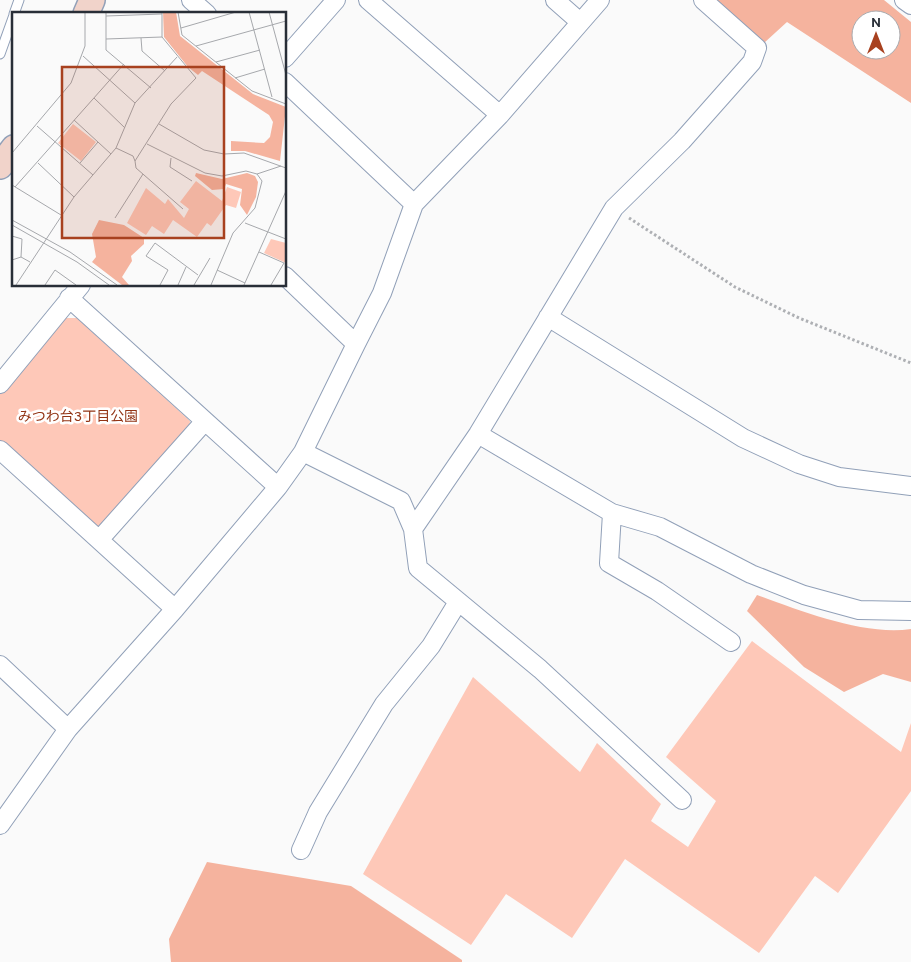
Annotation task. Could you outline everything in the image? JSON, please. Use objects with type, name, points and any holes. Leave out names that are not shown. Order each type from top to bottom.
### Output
[{"type":"street","points":[[87,12],[92,0]]},
{"type":"street","points":[[191,0],[205,12]]},
{"type":"street","points":[[286,57],[336,0]]},
{"type":"street","points":[[368,0],[500,116]]},
{"type":"street","points":[[555,0],[580,22]]},
{"type":"street","points":[[0,825],[68,729],[175,609],[278,488],[303,452],[382,293],[414,204],[500,116],[600,0]]},
{"type":"street","points":[[413,529],[478,434],[614,208],[682,141],[752,62],[758,48],[703,0]]},
{"type":"street","points":[[904,0],[911,5]]},
{"type":"street","points":[[286,83],[414,204]]},
{"type":"street","points":[[0,166],[12,151]]},
{"type":"street","points":[[286,277],[356,344]]},
{"type":"street","points":[[0,384],[75,292],[205,422],[278,488]]},
{"type":"street","points":[[548,317],[743,438],[799,464],[839,477],[911,486]]},
{"type":"street","points":[[99,540],[205,422]]},
{"type":"street","points":[[478,434],[612,514],[660,527],[751,574],[804,595],[858,610],[911,611]]},
{"type":"street","points":[[0,450],[175,609]]},
{"type":"street","points":[[303,452],[401,501],[413,529],[418,568],[540,669],[682,800]]},
{"type":"street","points":[[612,514],[609,563],[657,591],[731,642]]},
{"type":"street","points":[[301,850],[318,812],[384,704],[431,646],[458,602]]},
{"type":"street","points":[[0,665],[68,729]]},
{"type":"lane","points":[[15,12],[19,0]]},
{"type":"lane","points":[[0,54],[12,20]]},
{"type":"path","points":[[614,208],[735,288],[799,318],[911,363]]},
{"type":"green space","name":"みつわ台3丁目公園","points":[[59,318],[77,318],[190,421],[189,433],[104,526],[93,527],[0,445],[0,388]]},
{"type":"green space","points":[[752,641],[901,752],[911,723],[911,791],[838,893],[815,876],[759,953],[625,859],[572,938],[506,894],[471,945],[363,874],[473,677],[580,772],[597,743],[661,804],[651,821],[688,847],[716,801],[666,757]]},
{"type":"shaded area","points":[[714,0],[884,0],[896,10],[851,10],[851,60],[901,60],[901,14],[911,22],[911,103],[787,22],[764,43]]},
{"type":"shaded area","points":[[757,595],[813,615],[853,626],[873,629],[911,629],[911,682],[883,674],[844,692],[804,667],[747,611]]},
{"type":"shaded area","points":[[207,862],[351,886],[462,960],[462,962],[171,962],[169,939]]}]
